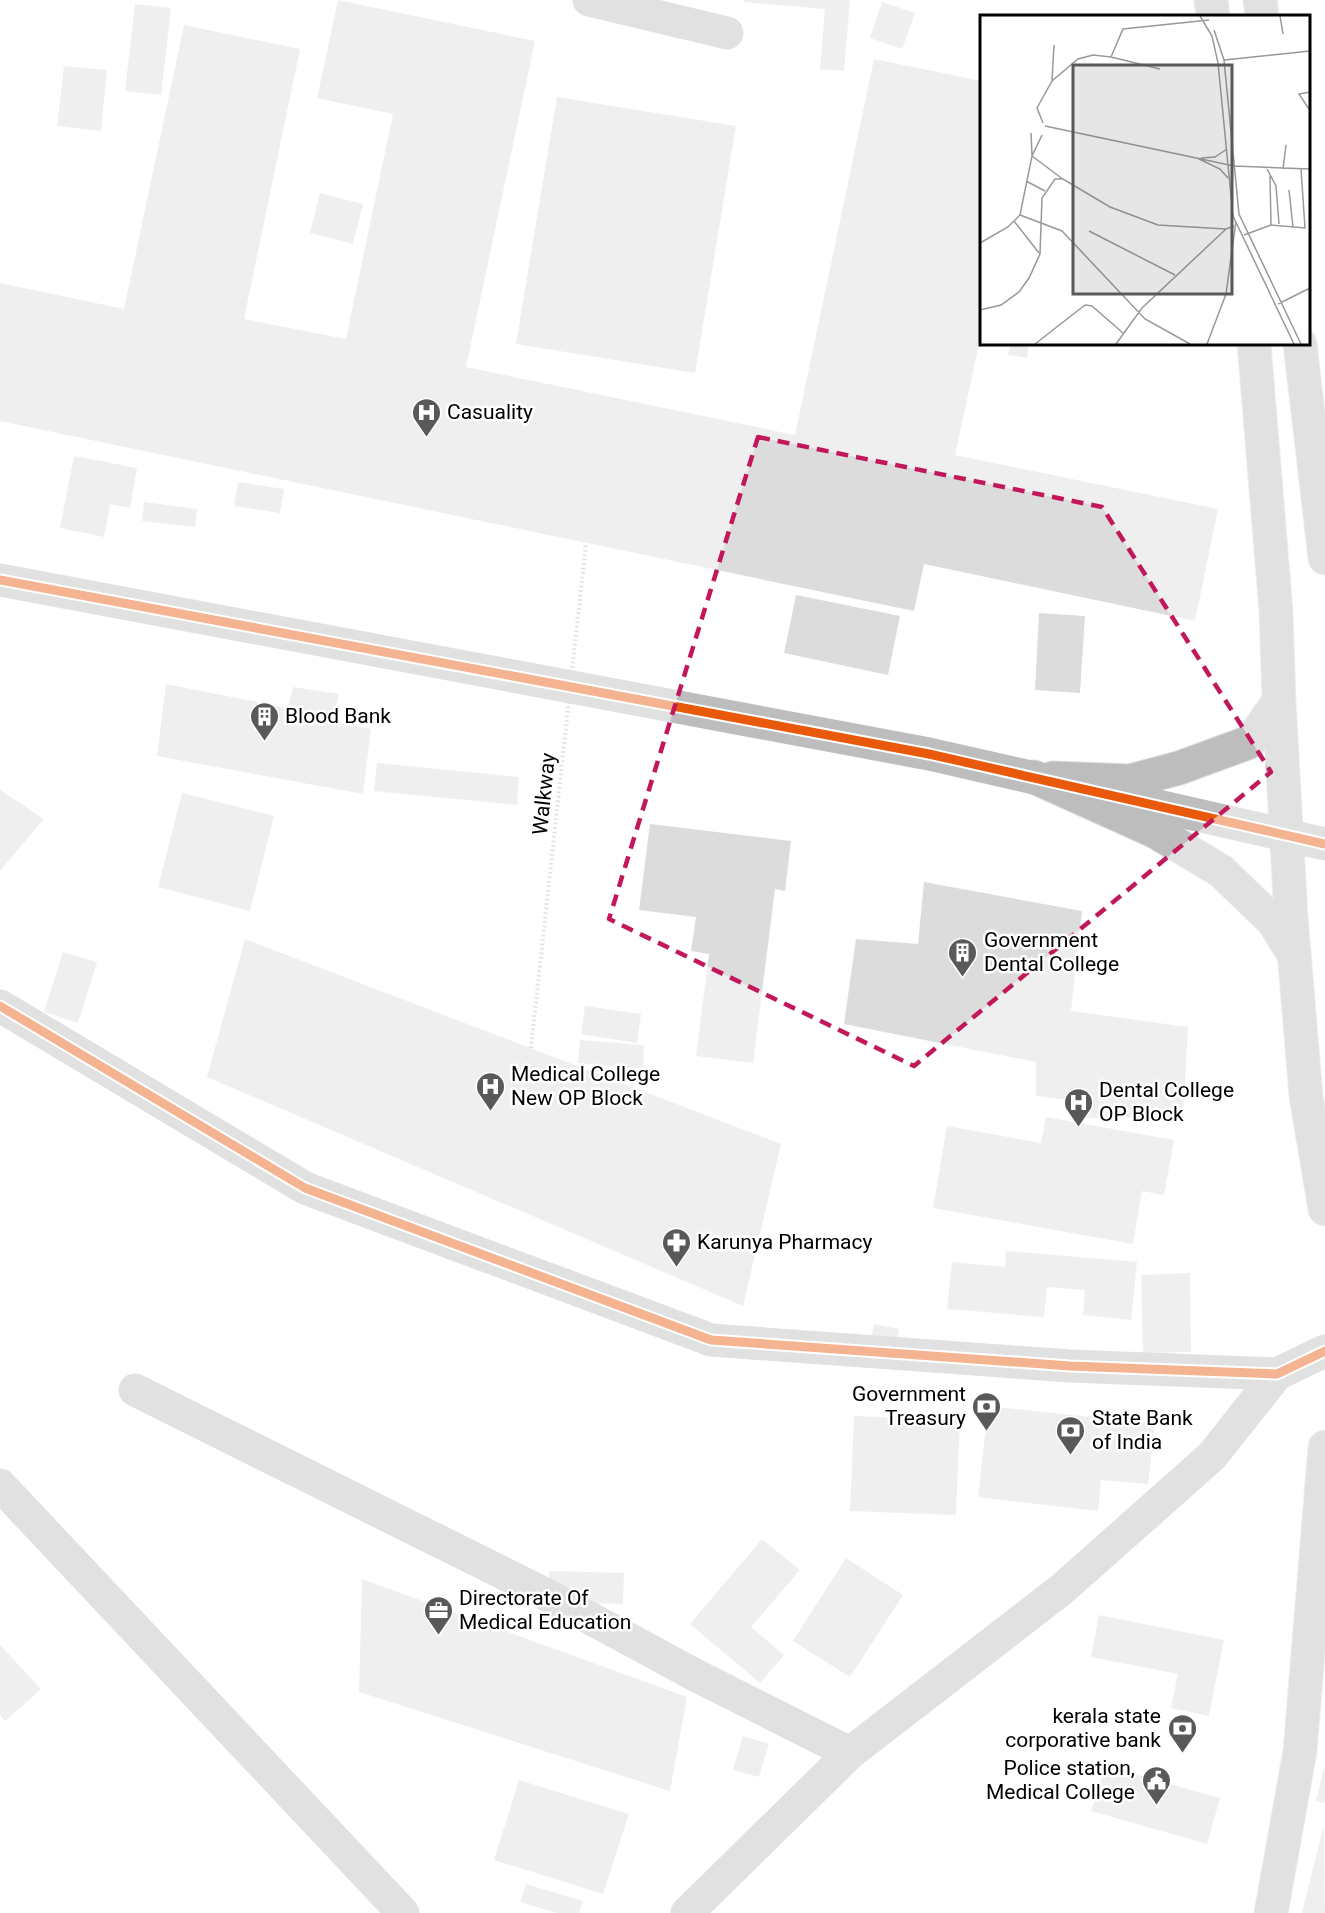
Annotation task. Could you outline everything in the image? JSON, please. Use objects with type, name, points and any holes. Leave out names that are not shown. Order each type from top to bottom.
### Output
[{"type":"street","points":[[589,0],[727,33]]},
{"type":"street","points":[[1211,0],[1213,15]]},
{"type":"street","points":[[1260,0],[1262,15]]},
{"type":"street","points":[[1254,345],[1276,611],[1286,835],[1306,1096],[1325,1209]]},
{"type":"street","points":[[1300,345],[1325,558]]},
{"type":"street","points":[[0,580],[917,752],[1325,844]]},
{"type":"street","points":[[1034,777],[1130,781],[1179,768],[1250,742],[1279,701]]},
{"type":"street","points":[[1034,777],[1156,832],[1221,871],[1273,921],[1295,956]]},
{"type":"street","points":[[0,1006],[305,1188],[711,1340],[1070,1366],[1277,1374]]},
{"type":"street","points":[[687,1913],[850,1753],[1062,1588],[1212,1456],[1277,1374],[1325,1351]]},
{"type":"street","points":[[135,1390],[549,1596],[697,1676],[850,1753]]},
{"type":"street","points":[[1271,1913],[1300,1751],[1325,1447]]},
{"type":"street","points":[[0,1485],[403,1913]]},
{"type":"highlighted area","points":[[758,437],[1102,507],[1271,772],[914,1066],[609,919]]},
{"type":"building","points":[[338,0],[535,41],[466,367],[795,435],[874,59],[980,81],[980,339],[955,455],[1218,509],[1195,621],[924,564],[914,611],[0,421],[0,283],[124,309],[184,25],[300,49],[244,319],[346,339],[393,114],[317,98]]},
{"type":"building","points":[[744,0],[850,0],[844,71],[820,69],[825,9],[744,2]]},
{"type":"building","points":[[882,2],[915,13],[902,49],[870,38]]},
{"type":"building","points":[[135,4],[171,8],[161,95],[125,91]]},
{"type":"building","points":[[64,66],[107,70],[101,131],[57,126]]},
{"type":"building","points":[[557,97],[736,126],[695,373],[516,344]]},
{"type":"building","points":[[320,193],[363,204],[353,244],[310,233]]},
{"type":"building","points":[[1010,345],[1029,345],[1027,358],[1008,355]]},
{"type":"building","points":[[74,456],[137,468],[130,508],[110,504],[104,537],[60,528]]},
{"type":"building","points":[[238,482],[284,489],[280,513],[234,506]]},
{"type":"building","points":[[144,502],[197,509],[195,527],[142,521]]},
{"type":"building","points":[[796,595],[900,616],[888,675],[784,653]]},
{"type":"building","points":[[1039,613],[1085,616],[1080,693],[1035,690]]},
{"type":"building","name":"Blood Bank","points":[[166,684],[288,708],[293,687],[339,694],[332,722],[371,729],[363,794],[157,756]]},
{"type":"building","points":[[377,763],[519,777],[517,805],[374,791]]},
{"type":"building","points":[[0,790],[44,819],[0,871]]},
{"type":"building","points":[[182,793],[274,816],[250,911],[158,887]]},
{"type":"building","points":[[650,824],[791,841],[785,891],[775,889],[753,1063],[696,1056],[709,954],[691,951],[696,917],[639,910]]},
{"type":"building","name":"Government Dental College","points":[[924,882],[1082,911],[1071,1011],[1188,1027],[1183,1117],[1082,1118],[1084,1102],[1036,1096],[1036,1062],[844,1024],[856,939],[918,944]]},
{"type":"building","name":"Medical College New OP Block","points":[[245,939],[781,1144],[743,1306],[207,1077]]},
{"type":"building","points":[[63,952],[97,962],[78,1023],[44,1012]]},
{"type":"building","points":[[585,1006],[641,1014],[637,1043],[581,1034]]},
{"type":"building","points":[[580,1040],[644,1045],[643,1069],[578,1063]]},
{"type":"building","points":[[1046,1117],[1174,1140],[1164,1195],[1142,1191],[1133,1244],[933,1208],[947,1126],[1041,1143]]},
{"type":"building","points":[[1006,1251],[1137,1262],[1131,1320],[1083,1315],[1085,1290],[1047,1287],[1044,1317],[947,1309],[952,1262],[1005,1267]]},
{"type":"building","points":[[1190,1273],[1191,1352],[1143,1353],[1141,1275]]},
{"type":"building","points":[[874,1324],[899,1329],[895,1349],[870,1345]]},
{"type":"building","points":[[988,1406],[1155,1424],[1148,1484],[1101,1480],[1098,1511],[978,1497]]},
{"type":"building","points":[[854,1416],[960,1420],[956,1515],[850,1511]]},
{"type":"building","points":[[762,1539],[800,1570],[751,1627],[784,1655],[760,1683],[690,1624]]},
{"type":"building","points":[[846,1558],[903,1595],[850,1677],[793,1641]]},
{"type":"building","points":[[549,1571],[624,1573],[623,1604],[549,1602]]},
{"type":"building","name":"Directorate Of Medical Education","points":[[362,1579],[687,1697],[670,1791],[359,1692]]},
{"type":"building","points":[[1099,1615],[1224,1640],[1209,1716],[1171,1708],[1178,1674],[1091,1657]]},
{"type":"building","points":[[0,1645],[41,1689],[5,1721],[0,1715]]},
{"type":"building","points":[[743,1736],[769,1744],[759,1777],[733,1770]]},
{"type":"building","name":"Police station, Medical College","points":[[1105,1766],[1220,1798],[1207,1844],[1091,1811]]},
{"type":"building","points":[[1325,1768],[1325,1803],[1316,1801]]},
{"type":"building","points":[[519,1780],[629,1814],[603,1894],[494,1860]]},
{"type":"building","points":[[1324,1824],[1325,1913],[1302,1913]]},
{"type":"building","points":[[526,1884],[583,1901],[579,1913],[557,1913],[520,1902]]},
{"type":"cycle path","points":[[0,580],[929,754],[1325,844]]},
{"type":"cycle path","points":[[0,1006],[305,1188],[711,1340],[1070,1366],[1277,1374],[1325,1351]]},
{"type":"place","name":"Casuality","points":[[426,438]]},
{"type":"place","name":"Blood Bank","points":[[264,742]]},
{"type":"place","name":"Government Dental College","points":[[963,978]]},
{"type":"place","name":"Medical College New OP Block","points":[[490,1112]]},
{"type":"place","name":"Dental College OP Block","points":[[1078,1128]]},
{"type":"place","name":"Karunya Pharmacy","points":[[676,1268]]},
{"type":"place","name":"Government Treasury","points":[[987,1432]]},
{"type":"place","name":"State Bank of India","points":[[1071,1456]]},
{"type":"place","name":"Directorate Of Medical Education","points":[[438,1636]]},
{"type":"place","name":"kerala state corporative bank","points":[[1182,1754]]},
{"type":"place","name":"Police station, Medical College","points":[[1156,1806]]}]
